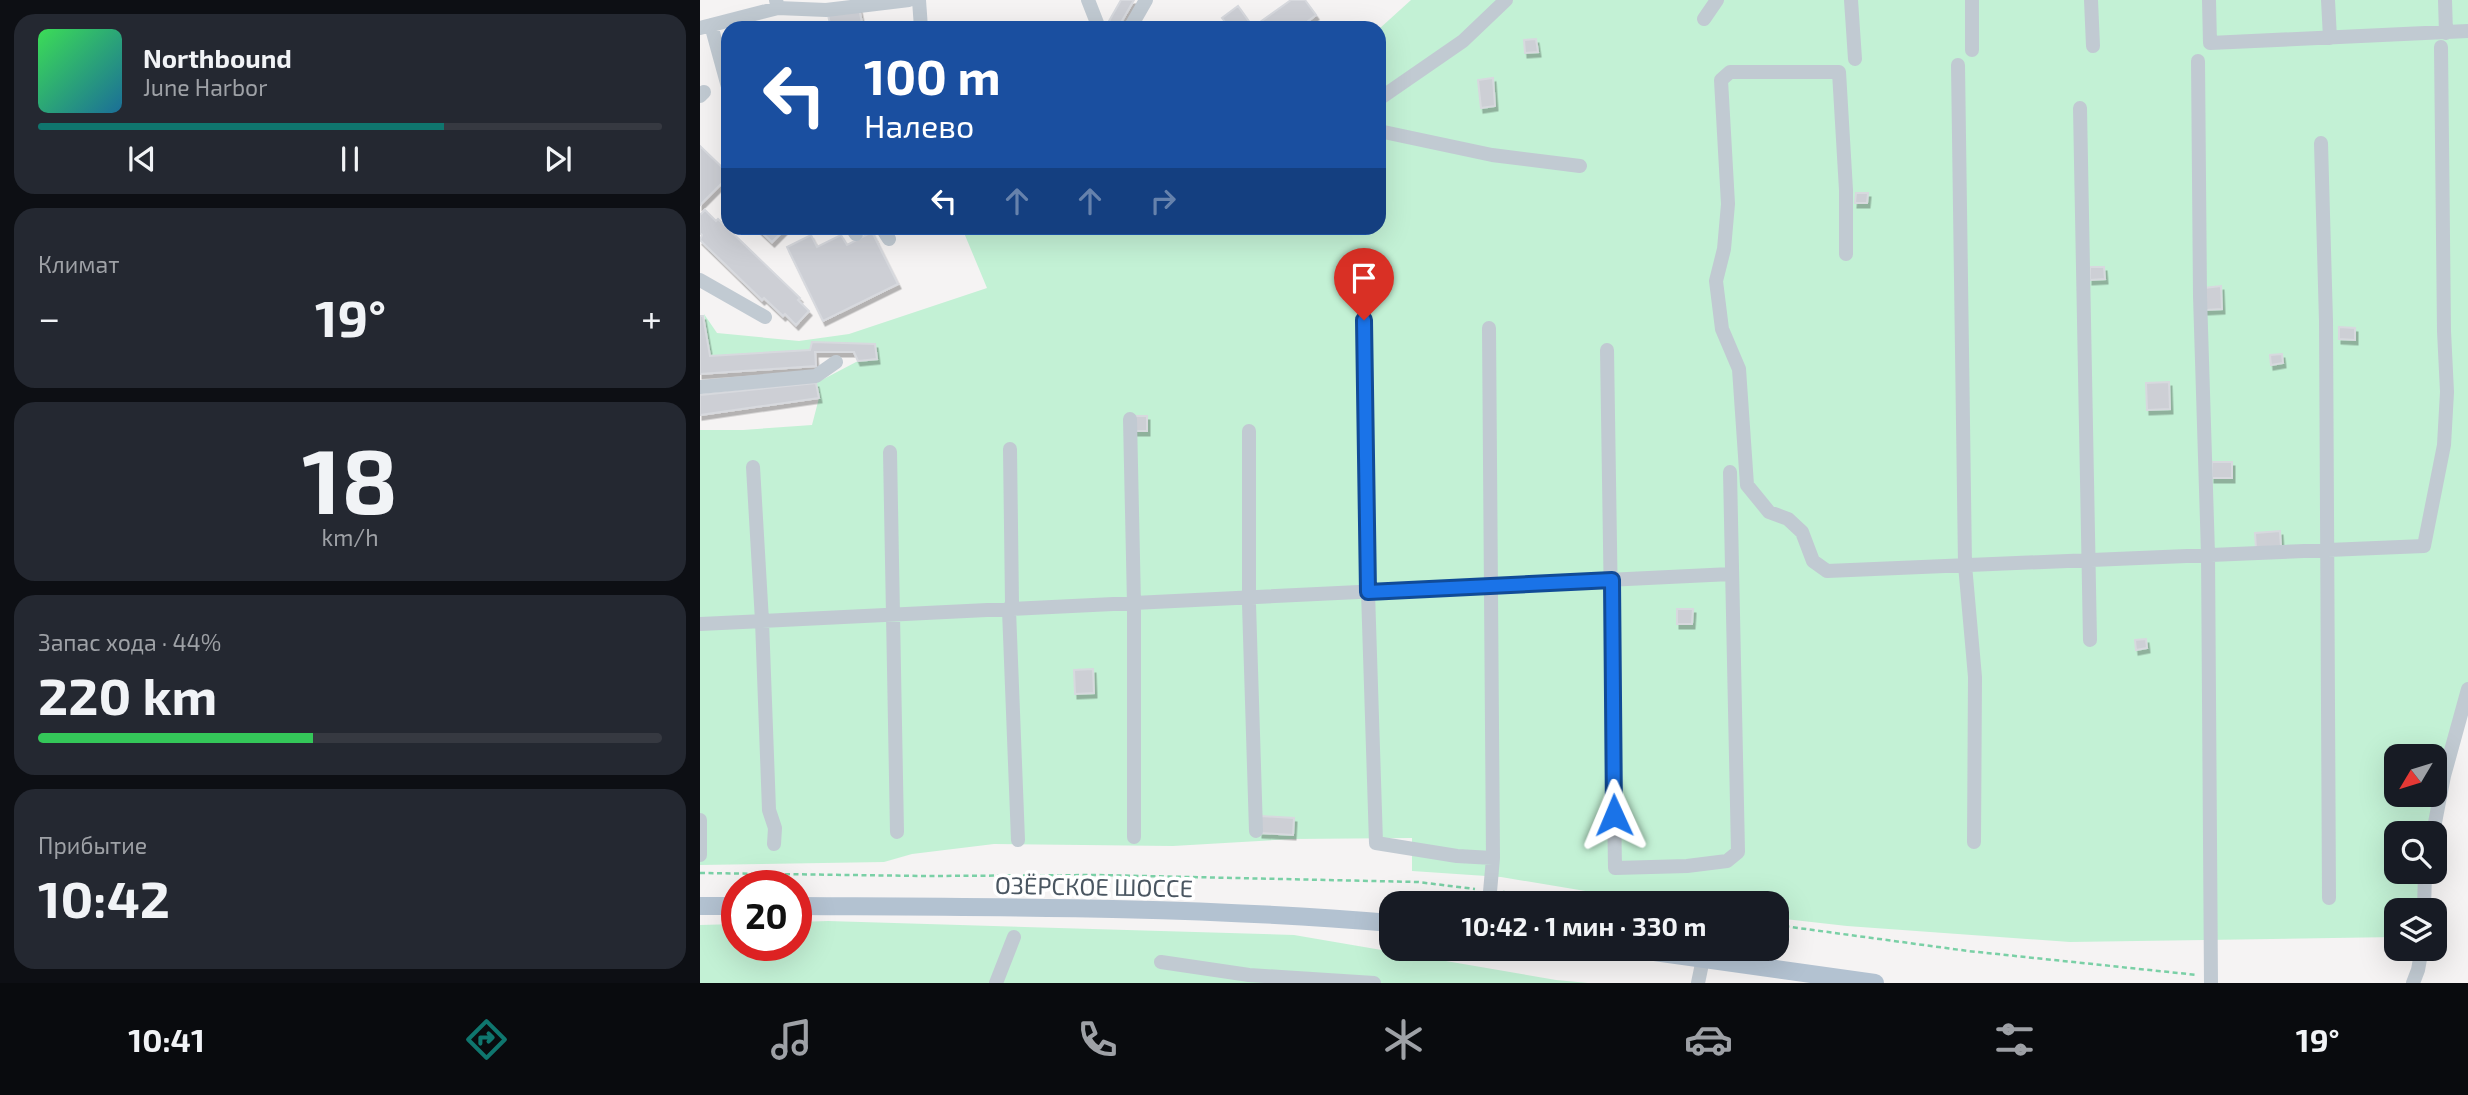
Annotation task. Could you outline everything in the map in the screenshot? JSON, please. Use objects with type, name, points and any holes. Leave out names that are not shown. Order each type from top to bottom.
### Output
[{"type":"main road","points":[[700,906],[721,906]]},
{"type":"main road","name":"ОЗЁРСКОЕ ШОССЕ","points":[[812,906],[1070,909],[1379,921]]},
{"type":"main road","points":[[1717,961],[1875,983]]},
{"type":"street","points":[[722,21],[777,4],[826,10],[909,0]]},
{"type":"street","points":[[919,0],[920,21]]},
{"type":"street","points":[[1088,0],[1096,21]]},
{"type":"street","points":[[1134,21],[1146,0]]},
{"type":"street","points":[[1386,94],[1463,41],[1506,0]]},
{"type":"street","points":[[1704,19],[1717,0]]},
{"type":"street","points":[[1851,0],[1855,59]]},
{"type":"street","points":[[1972,0],[1972,50]]},
{"type":"street","points":[[2091,0],[2093,46]]},
{"type":"street","points":[[2209,0],[2210,43],[2468,31]]},
{"type":"street","points":[[2328,0],[2330,38]]},
{"type":"street","points":[[2445,0],[2446,33]]},
{"type":"street","points":[[706,26],[721,68]]},
{"type":"street","points":[[1846,254],[1846,190],[1839,72],[1730,72],[1721,80],[1728,204],[1724,249],[1716,281],[1723,329],[1738,369],[1747,485],[1769,512],[1788,519],[1802,532],[1813,561],[1827,570],[2424,546],[2444,445],[2446,392],[2441,47]]},
{"type":"street","points":[[2198,61],[2200,296],[2208,554],[2211,980]]},
{"type":"street","points":[[1958,65],[1965,565],[1975,677],[1974,842]]},
{"type":"street","points":[[2080,108],[2090,640]]},
{"type":"street","points":[[1386,133],[1492,156],[1580,166]]},
{"type":"street","points":[[2321,143],[2328,550],[2329,898]]},
{"type":"street","points":[[1363,265],[1368,592],[1376,843],[1457,856],[1493,858]]},
{"type":"street","points":[[700,279],[765,317]]},
{"type":"street","points":[[1489,328],[1493,858],[1490,891]]},
{"type":"street","points":[[1608,350],[1615,868],[1687,866],[1727,861],[1738,852],[1730,472]]},
{"type":"street","points":[[700,387],[816,376],[836,362]]},
{"type":"street","points":[[1130,419],[1135,837]]},
{"type":"street","points":[[1249,431],[1256,831]]},
{"type":"street","points":[[1010,449],[1012,603],[1009,610],[1018,840]]},
{"type":"street","points":[[890,452],[897,832]]},
{"type":"street","points":[[753,467],[769,810],[775,828],[774,845]]},
{"type":"street","points":[[700,624],[1731,574]]},
{"type":"street","points":[[2436,821],[2468,689]]},
{"type":"street","points":[[700,820],[700,855]]},
{"type":"street","points":[[996,983],[1014,937]]},
{"type":"street","points":[[1698,983],[1703,961]]},
{"type":"street","points":[[2413,983],[2419,961]]},
{"type":"street","points":[[1161,962],[1247,979],[1374,983]]},
{"type":"path","points":[[700,873],[1098,875],[1404,882],[1456,891]]},
{"type":"path","points":[[1789,927],[2211,980]]},
{"type":"green space","points":[[1411,0],[2468,0],[2468,689],[2447,775],[2447,744],[2384,744],[2384,807],[2439,807],[2436,821],[2384,821],[2384,884],[2425,884],[2424,898],[2384,898],[2384,937],[2070,942],[1789,919],[1789,891],[1585,891],[1501,877],[1412,871],[1412,838],[1292,839],[1173,846],[994,844],[912,854],[884,862],[700,865],[700,430],[812,425],[819,398],[816,383],[858,361],[877,358],[875,344],[813,342],[810,350],[710,356],[704,314],[717,333],[799,341],[849,334],[987,288],[965,235],[1386,235],[1386,23]]},
{"type":"green space","points":[[812,922],[1294,935],[1379,950],[1379,961],[1445,961],[1588,983],[700,983],[700,925],[721,924],[721,961],[812,961]]},
{"type":"building","points":[[1121,0],[1134,0],[1122,21],[1109,21]]},
{"type":"building","points":[[1291,0],[1305,0],[1316,15],[1308,21],[1261,21]]},
{"type":"building","points":[[1238,6],[1249,21],[1224,21],[1222,18]]},
{"type":"building","points":[[859,8],[862,21],[829,21],[828,15]]},
{"type":"building","points":[[1536,39],[1538,52],[1525,53],[1524,40]]},
{"type":"building","points":[[1493,78],[1495,106],[1481,108],[1478,80]]},
{"type":"building","points":[[700,146],[721,166],[721,184],[700,205]]},
{"type":"building","points":[[1856,193],[1868,193],[1867,203],[1855,203]]},
{"type":"building","points":[[705,210],[716,221],[718,219],[721,222],[721,235],[735,235],[800,298],[798,300],[809,311],[796,325],[764,298],[762,300],[700,240],[700,215]]},
{"type":"building","points":[[764,235],[779,235],[772,242]]},
{"type":"building","points":[[811,235],[817,247],[841,235],[847,245],[866,235],[874,235],[898,284],[823,321],[787,247]]},
{"type":"building","points":[[2090,267],[2104,267],[2105,279],[2090,280]]},
{"type":"building","points":[[2221,286],[2222,309],[2205,310],[2204,288]]},
{"type":"building","points":[[700,316],[703,316],[710,356],[810,350],[812,342],[875,344],[877,359],[858,361],[854,352],[815,352],[816,366],[700,374]]},
{"type":"building","points":[[2339,327],[2355,328],[2355,340],[2339,339]]},
{"type":"building","points":[[2282,354],[2283,363],[2271,365],[2270,355]]},
{"type":"building","points":[[2169,382],[2170,409],[2147,410],[2146,383]]},
{"type":"building","points":[[816,383],[819,398],[700,415],[700,395]]},
{"type":"building","points":[[1131,416],[1147,416],[1147,431],[1131,431]]},
{"type":"building","points":[[2212,462],[2232,462],[2232,478],[2212,478]]},
{"type":"building","points":[[2280,531],[2281,547],[2256,549],[2255,533]]},
{"type":"building","points":[[1677,609],[1693,609],[1692,624],[1677,624]]},
{"type":"building","points":[[2146,639],[2147,648],[2136,650],[2135,640]]},
{"type":"building","points":[[1093,669],[1094,693],[1075,694],[1074,670]]},
{"type":"building","points":[[1261,816],[1294,818],[1293,835],[1260,833]]},
{"type":"route","points":[[1364,320],[1368,592],[1612,580],[1614,815]]}]
